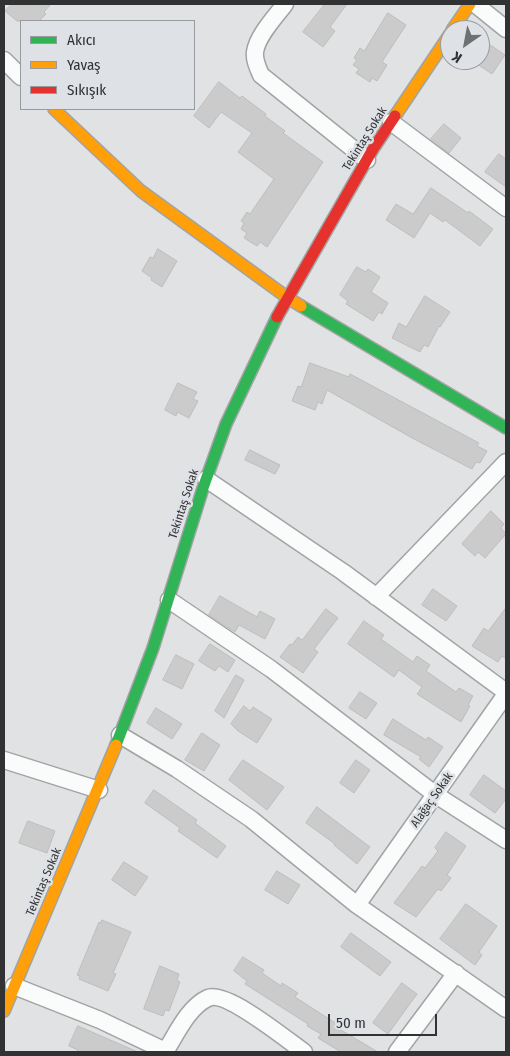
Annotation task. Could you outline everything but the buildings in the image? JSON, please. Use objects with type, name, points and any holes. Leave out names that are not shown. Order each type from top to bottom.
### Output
[{"type":"street","points":[[285,4],[263,34],[255,51],[256,63],[261,75],[367,160]]},
{"type":"street","points":[[459,20],[470,4]]},
{"type":"street","points":[[475,4],[506,29]]},
{"type":"street","name":"Tekintaş Sokak","points":[[4,1012],[99,790],[154,648],[206,480],[226,424],[274,322],[367,160],[440,49]]},
{"type":"street","points":[[4,60],[20,76]]},
{"type":"street","points":[[55,110],[141,192],[288,298],[506,428]]},
{"type":"street","points":[[391,122],[506,208]]},
{"type":"street","points":[[376,597],[506,462]]},
{"type":"street","points":[[206,480],[376,597],[506,693]]},
{"type":"street","points":[[169,600],[271,669],[436,794],[506,840]]},
{"type":"street","name":"Alağaç Sokak","points":[[357,905],[506,693]]},
{"type":"street","points":[[120,735],[177,769],[250,819],[357,905],[506,1009]]},
{"type":"street","points":[[4,760],[99,790]]},
{"type":"street","points":[[397,1052],[456,973]]},
{"type":"street","points":[[14,986],[100,1020],[164,1052],[189,1014],[202,1002],[213,997],[222,999],[243,1009],[304,1052]]},
{"type":"traffic: fast","points":[[301,306],[506,428]]},
{"type":"traffic: fast","points":[[116,745],[153,648],[203,488],[226,424],[277,317]]},
{"type":"traffic: slow","points":[[459,20],[470,4]]},
{"type":"traffic: slow","points":[[395,116],[440,49]]},
{"type":"traffic: slow","points":[[55,110],[141,191],[301,306]]},
{"type":"traffic: slow","points":[[4,1011],[116,745]]},
{"type":"traffic: jam","points":[[277,317],[373,149],[395,116]]}]
